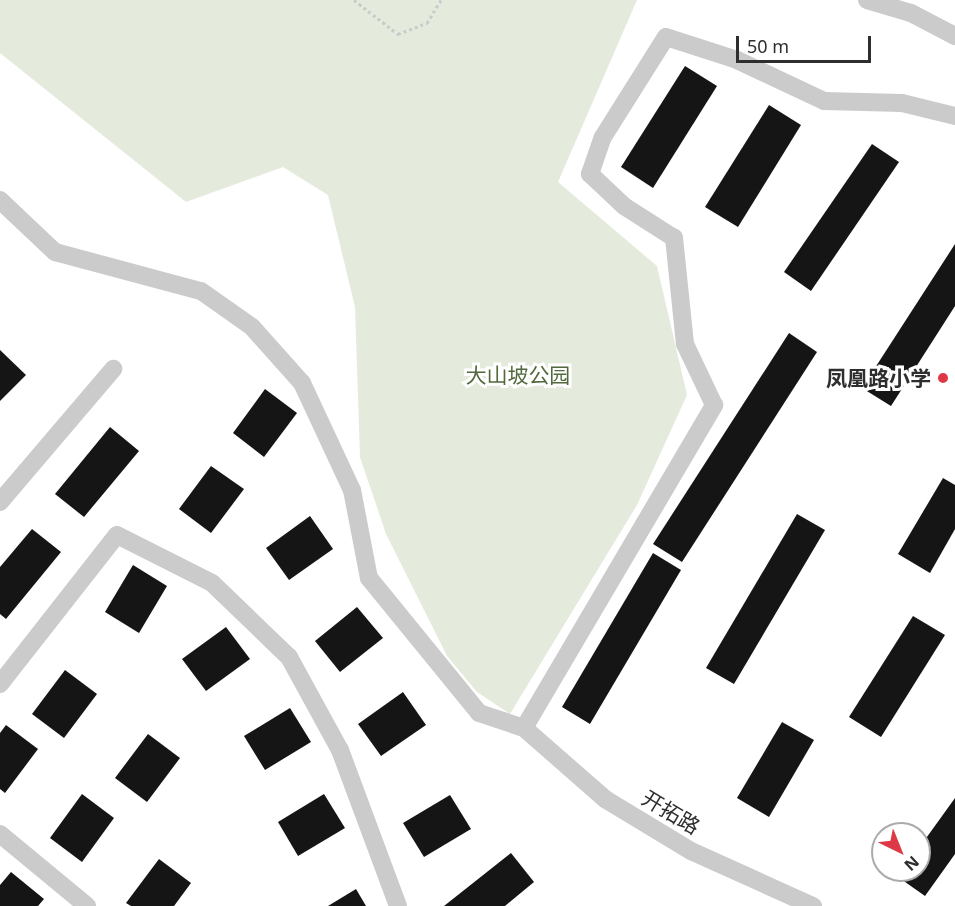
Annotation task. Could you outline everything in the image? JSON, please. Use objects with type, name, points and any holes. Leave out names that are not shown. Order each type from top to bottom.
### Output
[{"type":"street","points":[[867,0],[911,14],[955,36]]},
{"type":"street","points":[[0,200],[56,252],[201,291],[252,327],[302,383],[352,490],[369,578],[479,713],[524,728],[714,405],[685,344],[674,238],[624,206],[590,174],[603,136],[666,37],[737,60],[824,101],[902,103],[955,116]]},
{"type":"street","points":[[1,498],[113,369]]},
{"type":"street","points":[[0,684],[117,535],[212,583],[289,657],[340,750],[398,906]]},
{"type":"street","name":"开拓路","points":[[524,728],[605,799],[691,851],[799,904]]},
{"type":"street","points":[[0,834],[87,906]]},
{"type":"path","points":[[354,0],[398,34],[426,23],[441,0]]},
{"type":"green space","name":"大山坡公园","points":[[0,0],[637,0],[558,182],[657,266],[687,395],[637,505],[510,714],[477,692],[447,656],[386,534],[360,457],[355,307],[328,195],[283,167],[186,202],[0,53]]},
{"type":"building","points":[[685,66],[717,86],[653,188],[621,167]]},
{"type":"building","points":[[769,105],[801,125],[738,227],[705,207]]},
{"type":"building","points":[[872,144],[899,162],[811,291],[784,272]]},
{"type":"building","points":[[955,244],[955,306],[891,406],[862,388]]},
{"type":"building","points":[[789,333],[817,352],[682,562],[653,544]]},
{"type":"building","points":[[0,350],[26,375],[0,401]]},
{"type":"building","points":[[265,389],[297,413],[264,457],[233,433]]},
{"type":"building","points":[[110,427],[139,451],[84,517],[55,494]]},
{"type":"building","points":[[211,466],[244,489],[211,533],[179,509]]},
{"type":"building","points":[[943,478],[955,485],[955,529],[930,573],[898,554]]},
{"type":"building","points":[[797,514],[825,530],[734,684],[706,668]]},
{"type":"building","points":[[310,516],[333,549],[289,580],[266,548]]},
{"type":"building","points":[[32,529],[61,552],[6,619],[0,614],[0,567]]},
{"type":"building","points":[[653,553],[681,570],[590,724],[562,707]]},
{"type":"building","points":[[133,565],[167,586],[139,633],[105,612]]},
{"type":"building","points":[[357,607],[383,638],[340,672],[315,641]]},
{"type":"building","points":[[913,616],[945,635],[881,737],[849,717]]},
{"type":"building","points":[[226,627],[250,659],[206,691],[182,659]]},
{"type":"building","points":[[65,670],[97,694],[64,738],[32,714]]},
{"type":"building","points":[[403,692],[426,725],[381,756],[358,724]]},
{"type":"building","points":[[290,708],[311,742],[265,770],[244,736]]},
{"type":"building","points":[[782,722],[814,740],[769,817],[737,798]]},
{"type":"building","points":[[6,725],[38,749],[5,793],[0,789],[0,733]]},
{"type":"building","points":[[148,734],[180,758],[147,802],[115,778]]},
{"type":"building","points":[[82,794],[114,818],[82,862],[50,838]]},
{"type":"building","points":[[324,794],[345,828],[298,856],[278,822]]},
{"type":"building","points":[[450,795],[471,829],[424,857],[403,823]]},
{"type":"building","points":[[955,798],[955,854],[925,896],[905,882],[931,882],[931,831]]},
{"type":"building","points":[[511,853],[534,882],[505,906],[444,906]]},
{"type":"building","points":[[159,859],[191,883],[174,906],[131,906],[126,903]]},
{"type":"building","points":[[11,872],[44,899],[38,906],[0,906],[0,885]]},
{"type":"building","points":[[356,889],[366,906],[328,906]]},
{"type":"place","name":"凤凰路小学","points":[[943,378]]}]
